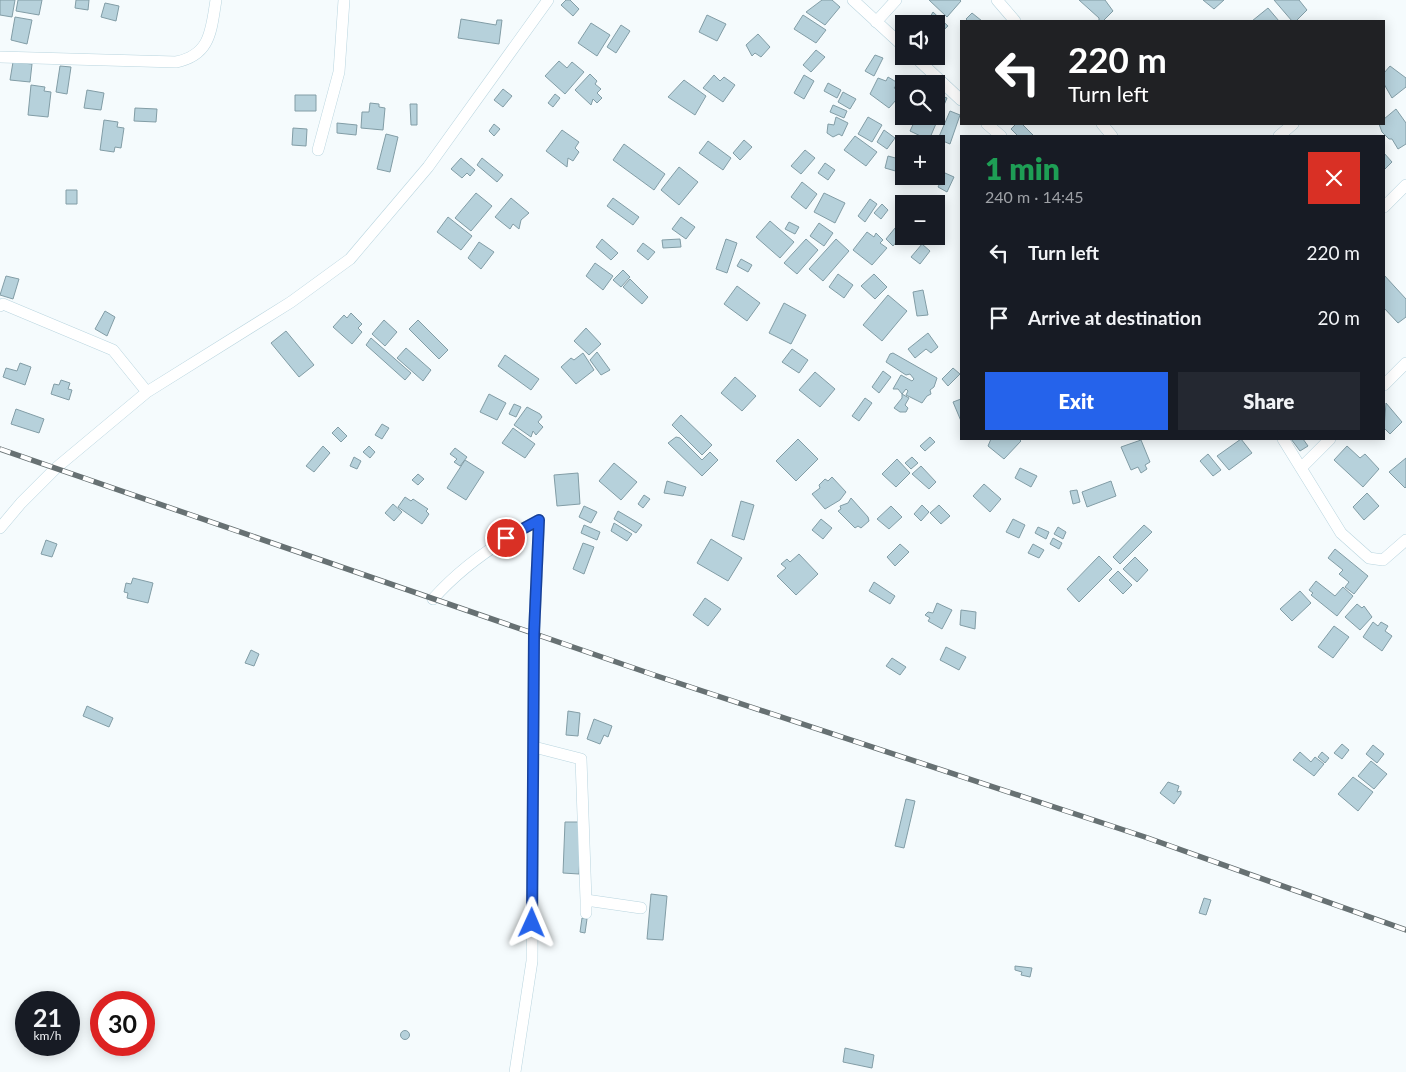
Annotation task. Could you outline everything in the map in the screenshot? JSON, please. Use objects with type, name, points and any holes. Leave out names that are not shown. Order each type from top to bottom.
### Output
[{"type":"street","points":[[0,57],[176,62],[190,59],[198,54],[208,40],[216,0]]},
{"type":"street","points":[[318,150],[339,72],[344,0]]},
{"type":"street","points":[[0,528],[21,502],[56,468],[147,392],[291,302],[350,259],[428,167],[548,0]]},
{"type":"street","points":[[853,0],[895,39]]},
{"type":"street","points":[[876,22],[896,0]]},
{"type":"street","points":[[997,0],[1014,20]]},
{"type":"street","points":[[924,65],[960,99]]},
{"type":"street","points":[[988,125],[1000,135]]},
{"type":"street","points":[[1103,125],[1111,135]]},
{"type":"street","points":[[1280,135],[1292,125]]},
{"type":"street","points":[[1385,206],[1406,185]]},
{"type":"street","points":[[0,306],[3,304],[113,350],[147,392]]},
{"type":"street","points":[[1385,384],[1406,363]]},
{"type":"street","points":[[1284,440],[1341,533],[1368,558],[1383,560],[1406,540]]},
{"type":"street","points":[[1302,467],[1329,440]]},
{"type":"street","points":[[433,599],[448,582],[475,559],[506,538],[539,520],[534,634],[532,961],[515,1072]]},
{"type":"street","points":[[534,747],[581,759],[586,913]]},
{"type":"street","points":[[586,900],[641,908]]},
{"type":"building","points":[[0,0],[15,0],[12,17],[0,15]]},
{"type":"building","points":[[18,0],[42,0],[39,15],[16,11]]},
{"type":"building","points":[[76,0],[89,0],[88,10],[75,8]]},
{"type":"building","points":[[566,0],[570,0],[579,9],[573,16],[561,5]]},
{"type":"building","points":[[822,0],[832,0],[840,7],[825,25],[806,12]]},
{"type":"building","points":[[929,0],[961,1],[947,17]]},
{"type":"building","points":[[1079,0],[1105,0],[1113,11],[1104,20],[1099,20]]},
{"type":"building","points":[[1203,0],[1224,0],[1214,9]]},
{"type":"building","points":[[1274,0],[1299,0],[1307,10],[1297,20],[1291,20]]},
{"type":"building","points":[[105,3],[119,6],[116,21],[101,17]]},
{"type":"building","points":[[1268,8],[1278,20],[1253,20]]},
{"type":"building","points":[[972,13],[981,20],[967,20]]},
{"type":"building","points":[[707,15],[726,24],[717,41],[699,32]]},
{"type":"building","points":[[803,15],[826,30],[816,43],[794,29]]},
{"type":"building","points":[[15,17],[32,20],[27,44],[11,40]]},
{"type":"building","points":[[461,19],[496,25],[497,20],[502,20],[499,44],[458,38]]},
{"type":"building","points":[[591,23],[610,35],[597,56],[578,43]]},
{"type":"building","points":[[621,25],[630,31],[616,53],[607,47]]},
{"type":"building","points":[[758,34],[770,47],[761,57],[755,53],[752,56],[746,45]]},
{"type":"building","points":[[816,50],[825,57],[811,72],[803,65]]},
{"type":"building","points":[[875,55],[883,58],[874,76],[865,71]]},
{"type":"building","points":[[559,61],[567,68],[572,62],[584,72],[565,94],[545,76]]},
{"type":"building","points":[[13,62],[32,64],[30,82],[10,80]]},
{"type":"building","points":[[60,66],[71,67],[67,94],[56,92]]},
{"type":"building","points":[[1390,66],[1406,78],[1406,87],[1392,98],[1385,86],[1385,72]]},
{"type":"building","points":[[590,74],[597,81],[595,84],[601,89],[597,93],[602,98],[597,103],[593,99],[591,105],[575,90]]},
{"type":"building","points":[[714,75],[720,81],[724,77],[735,85],[723,102],[703,88]]},
{"type":"building","points":[[804,75],[814,81],[804,99],[794,93]]},
{"type":"building","points":[[888,77],[895,81],[895,101],[889,108],[870,94],[878,78],[886,81]]},
{"type":"building","points":[[684,80],[706,96],[695,115],[668,97]]},
{"type":"building","points":[[828,83],[841,90],[837,98],[824,91]]},
{"type":"building","points":[[31,85],[45,87],[44,91],[51,92],[48,117],[28,115]]},
{"type":"building","points":[[503,89],[512,96],[503,107],[494,100]]},
{"type":"building","points":[[87,90],[104,93],[101,110],[84,108]]},
{"type":"building","points":[[843,92],[856,99],[850,109],[838,102]]},
{"type":"building","points":[[555,94],[560,98],[553,107],[548,103]]},
{"type":"building","points":[[295,95],[316,95],[316,111],[295,111]]},
{"type":"building","points":[[370,103],[379,104],[379,107],[385,108],[383,130],[361,128],[362,112],[369,112]]},
{"type":"building","points":[[410,104],[417,104],[417,125],[411,125]]},
{"type":"building","points":[[833,105],[847,111],[844,118],[830,112]]},
{"type":"building","points":[[135,108],[157,109],[156,122],[134,121]]},
{"type":"building","points":[[1396,109],[1406,123],[1406,144],[1398,149],[1392,139],[1389,139],[1382,132],[1379,125],[1385,125],[1385,118]]},
{"type":"building","points":[[950,111],[960,115],[950,144],[945,142],[945,135],[940,135]]},
{"type":"building","points":[[836,117],[848,123],[842,136],[839,134],[833,137],[827,133],[828,124],[834,125]]},
{"type":"building","points":[[868,117],[882,125],[872,142],[858,134]]},
{"type":"building","points":[[104,120],[118,122],[117,127],[124,128],[121,148],[115,147],[114,152],[100,150]]},
{"type":"building","points":[[337,123],[357,125],[356,135],[337,133]]},
{"type":"building","points":[[494,124],[500,129],[494,136],[489,131]]},
{"type":"building","points":[[913,125],[935,125],[931,135],[918,135],[910,131]]},
{"type":"building","points":[[1015,125],[1023,125],[1033,135],[1017,135],[1011,129]]},
{"type":"building","points":[[293,128],[307,129],[306,146],[292,145]]},
{"type":"building","points":[[562,130],[579,142],[575,148],[579,152],[573,161],[568,158],[567,167],[546,151]]},
{"type":"building","points":[[884,130],[895,138],[887,149],[877,142]]},
{"type":"building","points":[[386,134],[398,137],[390,172],[377,169]]},
{"type":"building","points":[[855,136],[877,152],[866,166],[844,150]]},
{"type":"building","points":[[744,140],[752,147],[740,160],[733,153]]},
{"type":"building","points":[[708,141],[731,158],[723,170],[699,153]]},
{"type":"building","points":[[624,144],[665,174],[654,190],[613,160]]},
{"type":"building","points":[[805,150],[815,158],[801,174],[791,166]]},
{"type":"building","points":[[1385,154],[1392,162],[1385,169]]},
{"type":"building","points":[[888,156],[895,158],[895,171],[885,168]]},
{"type":"building","points":[[461,158],[475,170],[470,176],[467,173],[462,178],[451,169]]},
{"type":"building","points":[[482,158],[503,175],[497,182],[477,165]]},
{"type":"building","points":[[825,163],[835,170],[828,180],[818,173]]},
{"type":"building","points":[[679,167],[698,182],[679,205],[661,190]]},
{"type":"building","points":[[945,173],[954,177],[947,192],[938,187],[939,185],[945,185]]},
{"type":"building","points":[[802,182],[817,194],[806,209],[791,197]]},
{"type":"building","points":[[66,190],[77,190],[77,204],[66,204]]},
{"type":"building","points":[[476,193],[492,206],[471,231],[455,218]]},
{"type":"building","points":[[824,193],[845,203],[835,223],[814,212]]},
{"type":"building","points":[[511,198],[529,213],[521,220],[519,229],[513,224],[510,229],[495,217]]},
{"type":"building","points":[[613,198],[639,217],[633,225],[607,206]]},
{"type":"building","points":[[870,199],[877,204],[865,222],[858,216]]},
{"type":"building","points":[[882,204],[888,210],[881,219],[874,213]]},
{"type":"building","points":[[448,217],[472,236],[461,250],[437,232]]},
{"type":"building","points":[[681,217],[695,227],[686,239],[672,229]]},
{"type":"building","points":[[770,221],[794,242],[780,258],[756,237]]},
{"type":"building","points":[[789,222],[799,227],[795,234],[785,229]]},
{"type":"building","points":[[819,223],[833,233],[824,246],[810,236]]},
{"type":"building","points":[[895,228],[895,244],[893,246],[886,239]]},
{"type":"building","points":[[867,232],[874,237],[876,233],[883,240],[880,243],[887,248],[872,265],[853,250]]},
{"type":"building","points":[[602,239],[618,253],[611,260],[596,247]]},
{"type":"building","points":[[680,239],[681,247],[663,248],[662,240]]},
{"type":"building","points":[[726,239],[737,243],[727,273],[716,269]]},
{"type":"building","points":[[806,239],[818,250],[797,274],[784,263]]},
{"type":"building","points":[[836,239],[849,251],[823,281],[809,269]]},
{"type":"building","points":[[479,242],[494,252],[481,269],[468,258]]},
{"type":"building","points":[[643,243],[655,252],[648,260],[637,251]]},
{"type":"building","points":[[921,245],[930,251],[920,264],[911,257]]},
{"type":"building","points":[[741,259],[752,265],[748,272],[737,266]]},
{"type":"building","points":[[595,263],[613,276],[603,290],[586,276]]},
{"type":"building","points":[[623,270],[630,277],[621,287],[613,280]]},
{"type":"building","points":[[838,274],[853,285],[844,298],[829,287]]},
{"type":"building","points":[[874,274],[887,287],[875,299],[861,286]]},
{"type":"building","points":[[6,276],[19,279],[13,299],[0,295]]},
{"type":"building","points":[[1385,276],[1406,299],[1406,317],[1398,323],[1385,309]]},
{"type":"building","points":[[630,279],[648,297],[642,304],[623,287]]},
{"type":"building","points":[[737,286],[760,303],[747,321],[724,304]]},
{"type":"building","points":[[923,290],[928,315],[917,316],[913,292]]},
{"type":"building","points":[[888,295],[907,311],[882,341],[863,325]]},
{"type":"building","points":[[784,303],[806,315],[791,344],[769,333]]},
{"type":"building","points":[[105,311],[115,317],[107,336],[95,329]]},
{"type":"building","points":[[351,313],[362,324],[358,328],[362,332],[352,344],[333,327],[344,315],[347,318]]},
{"type":"building","points":[[384,320],[397,332],[385,346],[372,334]]},
{"type":"building","points":[[418,320],[448,350],[439,359],[409,329]]},
{"type":"building","points":[[586,328],[601,344],[589,355],[574,341]]},
{"type":"building","points":[[286,331],[314,365],[299,377],[271,343]]},
{"type":"building","points":[[928,333],[938,347],[931,353],[926,349],[915,358],[908,349]]},
{"type":"building","points":[[371,338],[411,373],[405,380],[366,345]]},
{"type":"building","points":[[406,348],[431,370],[423,381],[397,358]]},
{"type":"building","points":[[792,349],[808,360],[799,373],[782,362]]},
{"type":"building","points":[[597,352],[610,370],[601,375],[590,360]]},
{"type":"building","points":[[583,353],[594,370],[576,384],[561,367],[571,358],[574,360]]},
{"type":"building","points":[[893,353],[937,378],[934,387],[930,390],[931,394],[922,403],[906,395],[908,391],[906,389],[902,394],[898,389],[893,389],[901,375],[912,381],[914,379],[910,374],[906,375],[886,362],[890,354]]},
{"type":"building","points":[[505,355],[539,379],[531,390],[498,366]]},
{"type":"building","points":[[20,363],[31,367],[25,385],[3,377],[6,368],[17,371]]},
{"type":"building","points":[[953,368],[960,374],[948,386],[942,379]]},
{"type":"building","points":[[883,371],[891,377],[879,393],[872,387]]},
{"type":"building","points":[[815,372],[835,389],[820,407],[799,390]]},
{"type":"building","points":[[735,377],[756,396],[742,411],[721,393]]},
{"type":"building","points":[[61,380],[70,383],[68,389],[72,390],[69,400],[51,394],[54,384],[59,385]]},
{"type":"building","points":[[489,394],[506,403],[497,420],[480,412]]},
{"type":"building","points":[[902,394],[909,398],[905,405],[908,408],[906,412],[900,412],[894,408],[902,398]]},
{"type":"building","points":[[865,398],[872,403],[859,421],[852,416]]},
{"type":"building","points":[[960,399],[960,419],[953,402]]},
{"type":"building","points":[[1386,403],[1402,422],[1390,434],[1385,429]]},
{"type":"building","points":[[514,404],[521,407],[516,417],[509,414]]},
{"type":"building","points":[[527,407],[542,417],[538,422],[543,427],[536,435],[533,431],[531,437],[514,425]]},
{"type":"building","points":[[16,409],[44,419],[39,433],[11,424]]},
{"type":"building","points":[[681,415],[712,445],[702,455],[672,425]]},
{"type":"building","points":[[382,424],[389,428],[382,439],[375,435]]},
{"type":"building","points":[[338,427],[347,436],[341,442],[332,433]]},
{"type":"building","points":[[513,428],[535,444],[525,458],[502,443]]},
{"type":"building","points":[[676,437],[680,438],[702,460],[710,452],[718,460],[702,476],[668,443]]},
{"type":"building","points":[[930,437],[935,442],[925,451],[920,446]]},
{"type":"building","points":[[798,439],[818,459],[796,481],[776,461]]},
{"type":"building","points":[[991,440],[1021,441],[1004,459],[988,446]]},
{"type":"building","points":[[1141,440],[1150,462],[1145,465],[1147,469],[1141,473],[1138,467],[1131,470],[1121,447]]},
{"type":"building","points":[[1240,440],[1242,440],[1252,453],[1229,470],[1217,456]]},
{"type":"building","points":[[1292,440],[1304,440],[1308,446],[1300,451]]},
{"type":"building","points":[[323,446],[330,453],[314,472],[306,466]]},
{"type":"building","points":[[369,446],[375,452],[370,458],[363,452]]},
{"type":"building","points":[[1347,446],[1360,458],[1365,454],[1379,469],[1363,487],[1334,460]]},
{"type":"building","points":[[455,448],[467,457],[460,466],[454,462],[457,459],[450,454]]},
{"type":"building","points":[[1208,454],[1221,470],[1213,476],[1200,461]]},
{"type":"building","points":[[354,457],[361,461],[357,469],[350,466]]},
{"type":"building","points":[[912,457],[918,463],[911,469],[905,463]]},
{"type":"building","points":[[1406,458],[1406,487],[1405,488],[1389,472]]},
{"type":"building","points":[[897,459],[910,473],[896,487],[882,474]]},
{"type":"building","points":[[465,460],[484,472],[466,500],[447,488]]},
{"type":"building","points":[[614,463],[637,482],[621,500],[599,481]]},
{"type":"building","points":[[921,466],[936,482],[929,489],[912,474]]},
{"type":"building","points":[[1020,468],[1037,476],[1031,487],[1015,478]]},
{"type":"building","points":[[578,473],[580,504],[557,506],[554,475]]},
{"type":"building","points":[[418,474],[424,479],[418,485],[412,480]]},
{"type":"building","points":[[832,477],[846,492],[840,500],[825,509],[812,494],[820,488],[819,485],[825,479],[828,481]]},
{"type":"building","points":[[667,481],[686,487],[683,496],[664,493]]},
{"type":"building","points":[[1111,481],[1116,496],[1087,507],[1082,492]]},
{"type":"building","points":[[984,484],[1001,499],[990,512],[973,496]]},
{"type":"building","points":[[1077,490],[1080,502],[1073,504],[1070,491]]},
{"type":"building","points":[[1367,493],[1379,506],[1364,520],[1353,507]]},
{"type":"building","points":[[644,495],[650,499],[643,508],[638,504]]},
{"type":"building","points":[[405,497],[411,501],[413,499],[428,509],[426,511],[429,514],[422,524],[398,507]]},
{"type":"building","points":[[851,498],[868,517],[869,521],[861,528],[858,526],[855,528],[838,511],[841,509],[840,506],[848,503]]},
{"type":"building","points":[[741,501],[754,505],[744,540],[732,536]]},
{"type":"building","points":[[393,504],[402,512],[394,521],[385,513]]},
{"type":"building","points":[[922,505],[929,512],[921,521],[914,514]]},
{"type":"building","points":[[939,505],[950,516],[941,524],[930,513]]},
{"type":"building","points":[[584,506],[597,512],[591,523],[579,517]]},
{"type":"building","points":[[891,506],[902,517],[889,529],[877,519]]},
{"type":"building","points":[[618,511],[642,525],[636,533],[614,519]]},
{"type":"building","points":[[821,519],[832,528],[823,539],[812,530]]},
{"type":"building","points":[[1013,519],[1025,525],[1019,538],[1006,532]]},
{"type":"building","points":[[614,523],[632,534],[627,541],[611,531]]},
{"type":"building","points":[[584,525],[600,532],[597,540],[581,533]]},
{"type":"building","points":[[1144,525],[1152,532],[1120,564],[1113,557]]},
{"type":"building","points":[[1038,527],[1049,532],[1046,539],[1035,533]]},
{"type":"building","points":[[1058,527],[1066,532],[1063,539],[1054,534]]},
{"type":"building","points":[[1053,538],[1062,543],[1059,549],[1050,544]]},
{"type":"building","points":[[711,539],[742,558],[728,581],[697,563]]},
{"type":"building","points":[[46,540],[57,544],[52,557],[41,554]]},
{"type":"building","points":[[583,543],[594,547],[584,574],[573,569]]},
{"type":"building","points":[[900,544],[909,552],[895,566],[887,557]]},
{"type":"building","points":[[1033,544],[1044,550],[1039,558],[1028,553]]},
{"type":"building","points":[[1335,549],[1368,576],[1354,594],[1345,587],[1349,582],[1339,574],[1343,570],[1328,558]]},
{"type":"building","points":[[799,554],[818,574],[796,595],[777,576],[786,568],[781,564],[787,559],[790,562]]},
{"type":"building","points":[[1099,556],[1112,569],[1079,602],[1067,589]]},
{"type":"building","points":[[1135,557],[1148,570],[1137,582],[1123,569]]},
{"type":"building","points":[[1118,571],[1132,585],[1123,594],[1109,580]]},
{"type":"building","points":[[133,578],[153,583],[148,603],[127,598],[128,593],[124,592],[126,583],[131,584]]},
{"type":"building","points":[[1316,581],[1335,596],[1343,587],[1353,596],[1337,616],[1311,595],[1313,593],[1309,590]]},
{"type":"building","points":[[874,582],[895,596],[890,604],[869,591]]},
{"type":"building","points":[[1300,591],[1311,603],[1292,621],[1280,609]]},
{"type":"building","points":[[705,598],[721,609],[708,626],[693,615]]},
{"type":"building","points":[[937,603],[952,610],[942,629],[928,621],[930,618],[925,615],[928,612],[933,613]]},
{"type":"building","points":[[1357,604],[1362,608],[1364,606],[1372,617],[1360,630],[1345,617]]},
{"type":"building","points":[[961,610],[976,612],[975,629],[960,625]]},
{"type":"building","points":[[1373,622],[1378,626],[1381,622],[1388,626],[1385,631],[1392,636],[1382,651],[1363,637]]},
{"type":"building","points":[[1334,626],[1349,637],[1333,658],[1318,647]]},
{"type":"building","points":[[946,647],[966,657],[959,670],[940,660]]},
{"type":"building","points":[[251,650],[259,654],[254,666],[245,663]]},
{"type":"building","points":[[892,658],[906,667],[900,675],[886,666]]},
{"type":"building","points":[[87,706],[113,718],[109,727],[83,716]]},
{"type":"building","points":[[568,711],[580,713],[578,736],[566,735]]},
{"type":"building","points":[[594,719],[612,726],[608,737],[604,735],[600,744],[587,739]]},
{"type":"building","points":[[1342,744],[1349,750],[1342,759],[1334,753]]},
{"type":"building","points":[[1373,745],[1384,754],[1377,763],[1366,754]]},
{"type":"building","points":[[1300,752],[1311,762],[1315,757],[1324,764],[1314,776],[1293,760]]},
{"type":"building","points":[[1322,752],[1329,758],[1325,763],[1318,757]]},
{"type":"building","points":[[1371,761],[1387,774],[1374,789],[1358,776]]},
{"type":"building","points":[[1353,777],[1373,792],[1358,811],[1338,794]]},
{"type":"building","points":[[1168,782],[1179,786],[1177,792],[1181,791],[1174,804],[1160,793]]},
{"type":"building","points":[[906,799],[915,801],[904,848],[895,846]]},
{"type":"building","points":[[565,822],[582,822],[579,874],[563,873]]},
{"type":"building","points":[[651,894],[667,896],[663,940],[647,939]]},
{"type":"building","points":[[1204,898],[1211,900],[1206,915],[1199,913]]},
{"type":"building","points":[[582,918],[587,919],[585,933],[580,932]]},
{"type":"building","points":[[1015,966],[1032,968],[1030,977],[1021,975],[1022,972],[1015,970]]},
{"type":"building","points":[[405,1030],[410,1035],[405,1040],[400,1035]]},
{"type":"building","points":[[845,1048],[874,1055],[872,1068],[843,1062]]},
{"type":"railway","points":[[0,449],[654,675],[1145,837],[1406,930]]},
{"type":"route","points":[[506,538],[539,520],[534,634],[532,923]]}]
